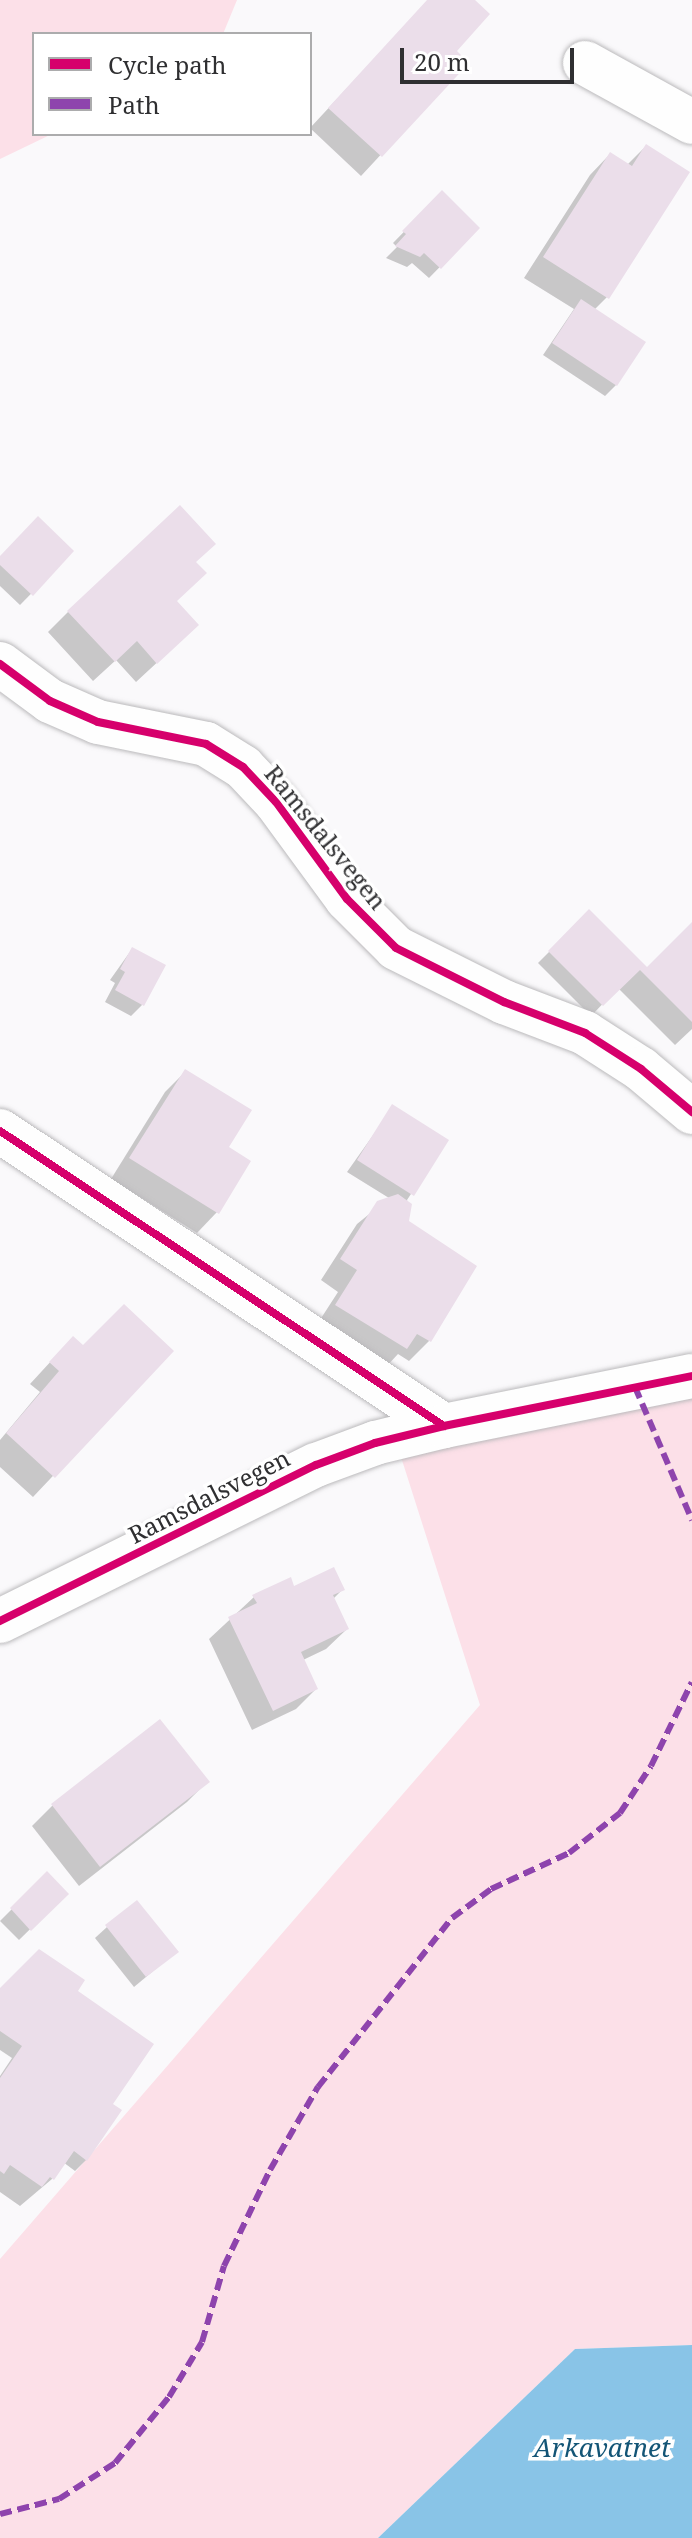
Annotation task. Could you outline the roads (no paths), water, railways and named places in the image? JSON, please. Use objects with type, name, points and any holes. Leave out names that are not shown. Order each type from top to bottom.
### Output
[{"type":"street","points":[[585,63],[692,122]]},
{"type":"street","name":"Ramsdalsvegen","points":[[0,664],[50,701],[98,722],[206,744],[243,767],[276,802],[347,899],[396,948],[504,1002],[585,1033],[641,1069],[692,1112]]},
{"type":"street","points":[[0,1131],[444,1426]]},
{"type":"street","name":"Ramsdalsvegen","points":[[0,1621],[316,1465],[375,1443],[692,1376]]},
{"type":"water","name":"Arkavatnet","points":[[692,2345],[692,2538],[378,2538],[575,2349]]}]
